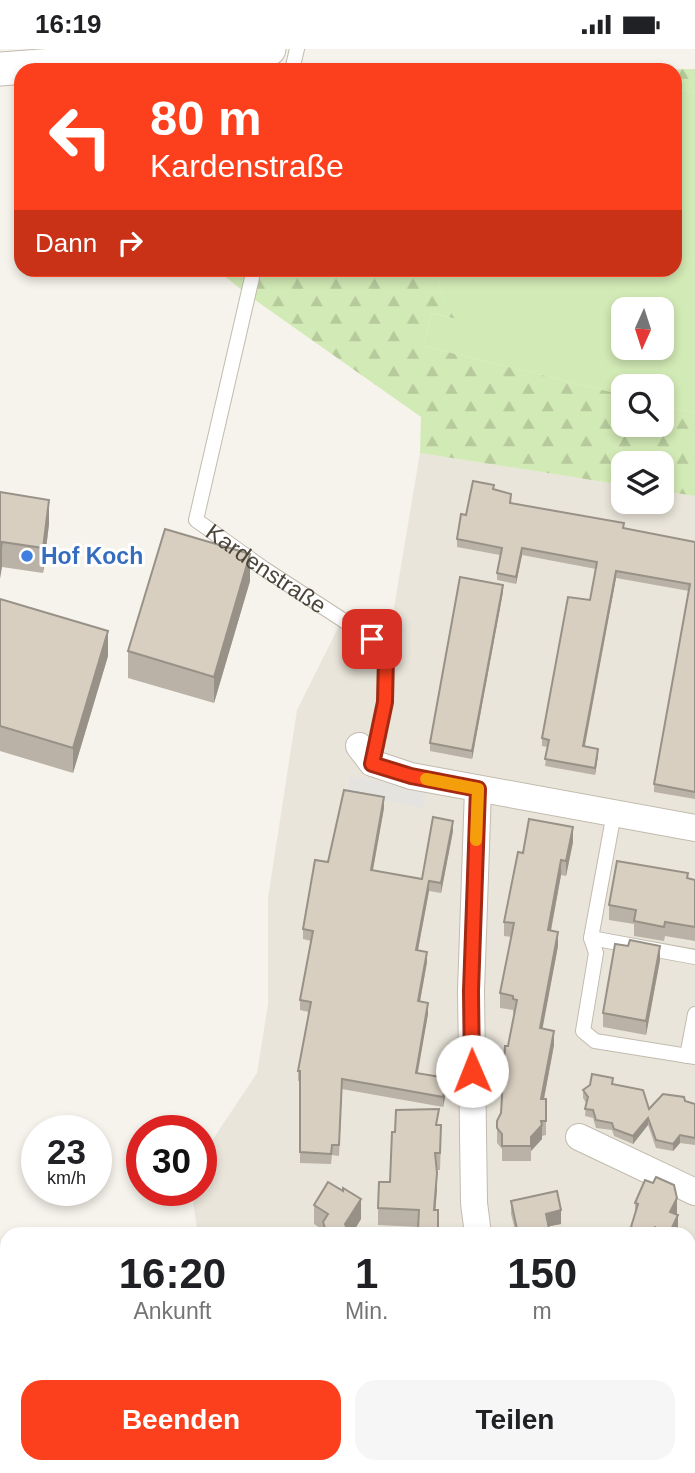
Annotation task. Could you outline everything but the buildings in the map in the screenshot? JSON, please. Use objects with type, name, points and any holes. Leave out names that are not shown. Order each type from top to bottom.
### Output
[{"type":"street","points":[[81,63],[269,49]]},
{"type":"street","name":"Kardenstraße","points":[[365,755],[411,776],[695,828]]},
{"type":"street","points":[[477,1227],[474,1203],[471,991],[478,789]]},
{"type":"street","points":[[579,1137],[695,1192]]},
{"type":"lane","name":"Kardenstraße","points":[[252,277],[196,520],[263,568],[372,639],[386,656],[385,702],[365,755]]},
{"type":"lane","points":[[614,813],[591,938],[596,953],[583,1031],[595,1041],[691,1057],[695,1014]]},
{"type":"lane","points":[[591,938],[695,957]]},
{"type":"shaded area","points":[[420,453],[611,483],[611,514],[674,514],[674,493],[695,496],[695,1227],[197,1227],[194,1206],[217,1206],[217,1133],[257,1073],[268,1004],[268,898],[297,710],[342,620],[386,655]]},
{"type":"shaded area","points":[[350,776],[427,790],[424,808],[347,793]]},
{"type":"green space","points":[[682,69],[695,69],[695,93],[682,90]]},
{"type":"green space","points":[[682,90],[695,93],[695,413],[674,408],[674,374],[611,374],[611,392],[423,346],[432,313],[455,319],[436,277],[682,277]]},
{"type":"green space","points":[[226,277],[436,277],[444,299],[456,319],[432,313],[423,346],[611,392],[611,437],[674,437],[674,408],[695,413],[695,496],[674,493],[674,451],[611,451],[611,483],[420,453],[421,417]]},
{"type":"slow traffic","points":[[426,779],[478,789],[476,840]]},
{"type":"place","name":"Hof Koch","points":[[27,556]]},
{"type":"route","points":[[372,639],[386,656],[385,702],[372,764],[411,776],[478,789],[471,991],[472,1071]]}]
